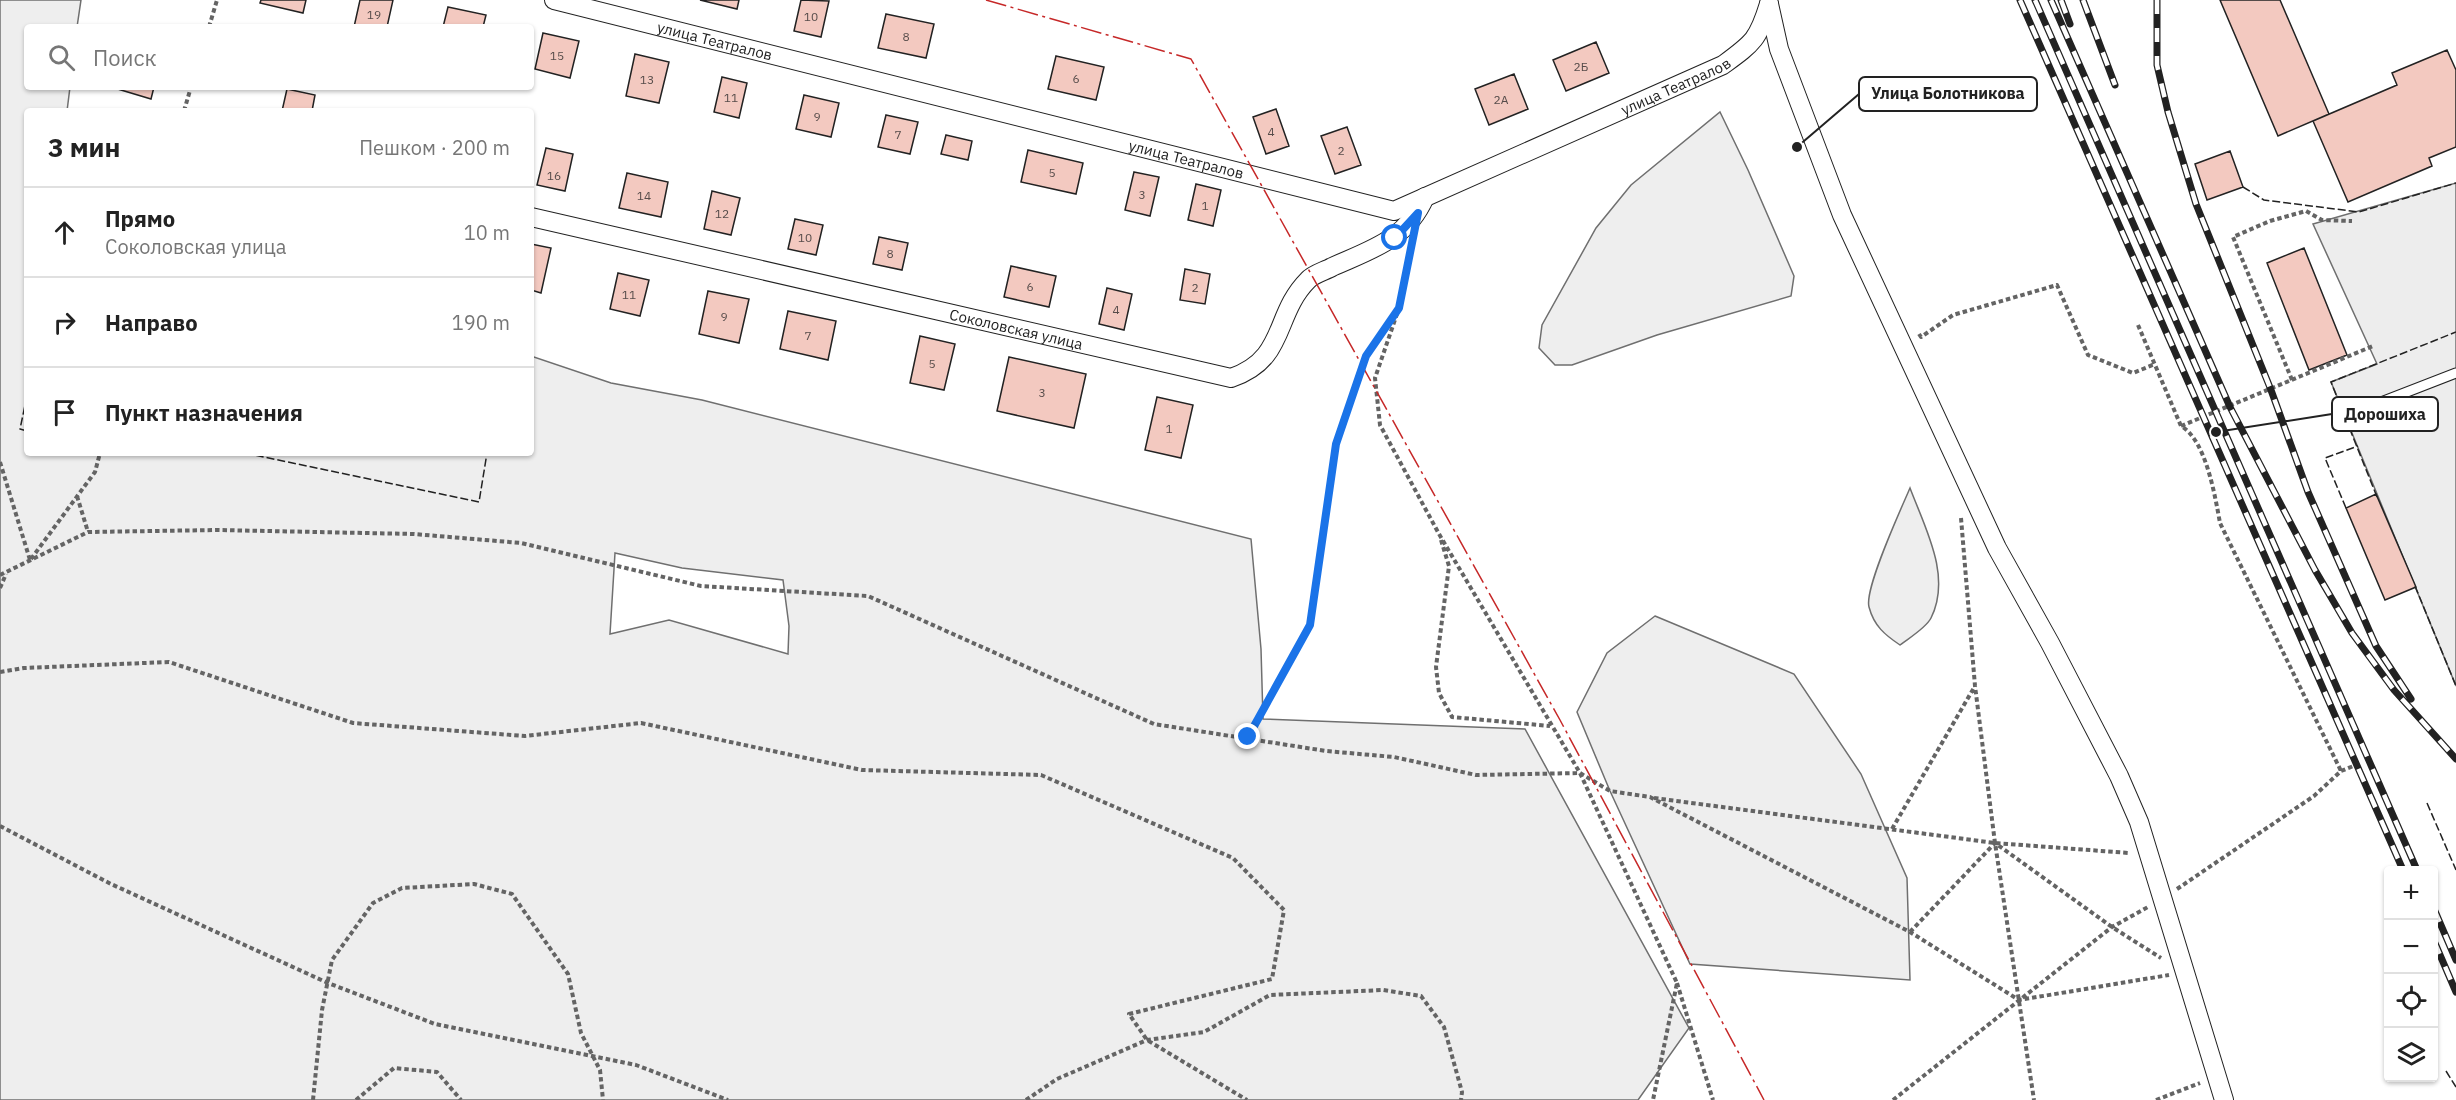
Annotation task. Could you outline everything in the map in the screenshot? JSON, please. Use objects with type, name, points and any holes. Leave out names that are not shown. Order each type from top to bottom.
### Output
[{"type":"street","name":"улица Театралов","points":[[554,0],[1394,211],[1723,65],[1750,46],[1760,33],[1769,2]]},
{"type":"street","points":[[1769,2],[1779,49],[1842,215],[1997,548],[2050,643],[2119,776],[2139,822],[2224,1100]]},
{"type":"street","name":"Соколовская улица","points":[[534,218],[1231,378],[1250,372],[1269,353],[1295,297],[1309,278],[1395,238],[1418,213],[1425,197]]},
{"type":"lane","points":[[2376,404],[2456,373]]},
{"type":"path","points":[[210,24],[217,0]]},
{"type":"path","points":[[185,108],[190,90]]},
{"type":"path","points":[[2292,380],[2232,237],[2270,221],[2306,211],[2322,220],[2352,221]]},
{"type":"path","points":[[1412,244],[1399,308],[1375,378],[1380,425],[1439,534],[1580,773],[1677,983],[1713,1100]]},
{"type":"path","points":[[1916,327],[1921,337],[1953,315],[2057,285],[2088,355],[2133,373],[2154,364]]},
{"type":"path","points":[[1248,737],[1310,625],[1336,444],[1366,356],[1399,308]]},
{"type":"path","points":[[2138,325],[2181,426],[2192,432],[2213,483],[2220,524],[2341,771]]},
{"type":"path","points":[[2181,426],[2373,346]]},
{"type":"path","points":[[30,561],[95,472],[99,456]]},
{"type":"path","points":[[0,462],[30,561]]},
{"type":"path","points":[[77,496],[88,532]]},
{"type":"path","points":[[1959,507],[1976,686],[1995,843],[2034,1100]]},
{"type":"path","points":[[0,575],[88,532],[414,534],[509,542],[701,586],[868,596],[1154,724],[1326,751],[1394,757],[1476,775],[1580,773],[1610,791],[1995,843],[2149,854]]},
{"type":"path","points":[[1439,534],[1449,566],[1436,667],[1439,693],[1452,717],[1551,726]]},
{"type":"path","points":[[0,588],[7,573]]},
{"type":"path","points":[[0,672],[24,668],[169,662],[353,723],[525,736],[641,723],[862,770],[1041,775],[1233,858],[1284,910],[1272,979],[1129,1014],[1147,1040],[1247,1100]]},
{"type":"path","points":[[1892,829],[1976,686]]},
{"type":"path","points":[[1893,1100],[2112,927],[2162,899],[2314,796],[2341,771],[2356,765]]},
{"type":"path","points":[[1650,797],[1910,932],[2019,1000],[2184,972]]},
{"type":"path","points":[[0,826],[111,884],[328,982],[435,1024],[636,1065],[728,1100]]},
{"type":"path","points":[[1995,843],[2112,927],[2184,972]]},
{"type":"path","points":[[1910,932],[1995,843]]},
{"type":"path","points":[[313,1100],[332,960],[373,903],[402,888],[474,884],[512,894],[568,974],[581,1033],[600,1070],[603,1100]]},
{"type":"path","points":[[1653,1100],[1677,983]]},
{"type":"path","points":[[1026,1100],[1057,1079],[1147,1040],[1204,1032],[1270,994],[1383,990],[1421,996],[1444,1027],[1462,1092],[1461,1100]]},
{"type":"path","points":[[356,1100],[394,1068],[437,1072],[461,1100]]},
{"type":"path","points":[[2157,1100],[2216,1077]]},
{"type":"shaded area","points":[[0,0],[81,0],[77,24],[24,24],[24,90],[70,90],[67,108],[24,108],[24,456],[534,456],[534,357],[611,383],[702,400],[1251,539],[1261,649],[1263,719],[1525,729],[1689,1028],[1638,1100],[0,1100]],"holes":[[[615,553],[682,568],[783,580],[789,626],[788,654],[669,620],[610,634]]]},
{"type":"shaded area","points":[[1720,112],[1794,276],[1791,296],[1657,335],[1572,365],[1555,365],[1539,348],[1542,325],[1596,228],[1631,185]]},
{"type":"shaded area","points":[[2456,183],[2456,686],[2331,382],[2377,364],[2313,224]]},
{"type":"shaded area","points":[[1910,488],[1934,552],[1939,586],[1937,602],[1929,622],[1900,645],[1877,625],[1871,614],[1869,598],[1884,549]]},
{"type":"shaded area","points":[[1655,616],[1794,674],[1861,774],[1907,878],[1910,980],[1690,964],[1610,791],[1577,712],[1607,653]]},
{"type":"building","points":[[261,0],[306,0],[303,13],[260,3]]},
{"type":"building","points":[[360,0],[393,0],[388,24],[355,24]]},
{"type":"building","points":[[700,0],[739,0],[737,9]]},
{"type":"building","points":[[801,0],[829,1],[821,37],[794,31]]},
{"type":"building","points":[[2220,0],[2280,0],[2329,114],[2278,136]]},
{"type":"building","points":[[448,7],[486,15],[484,24],[444,24]]},
{"type":"building","points":[[886,14],[934,24],[926,58],[878,48]]},
{"type":"building","points":[[543,33],[579,41],[570,78],[535,69]]},
{"type":"building","points":[[1596,42],[1609,73],[1566,91],[1553,60]]},
{"type":"building","points":[[2447,50],[2456,70],[2456,147],[2429,158],[2432,166],[2348,202],[2313,121],[2397,85],[2392,73]]},
{"type":"building","points":[[635,54],[669,62],[659,103],[626,96]]},
{"type":"building","points":[[1056,56],[1104,67],[1096,100],[1048,89]]},
{"type":"building","points":[[1514,74],[1528,109],[1489,125],[1475,89]]},
{"type":"building","points":[[722,77],[747,83],[739,118],[714,112]]},
{"type":"building","points":[[121,90],[153,90],[151,99]]},
{"type":"building","points":[[287,90],[315,95],[313,108],[283,108]]},
{"type":"building","points":[[804,95],[839,103],[831,137],[796,129]]},
{"type":"building","points":[[1276,109],[1289,146],[1266,154],[1253,117]]},
{"type":"building","points":[[886,115],[918,122],[910,154],[878,147]]},
{"type":"building","points":[[1347,127],[1361,165],[1335,174],[1321,136]]},
{"type":"building","points":[[946,135],[972,141],[968,160],[941,154]]},
{"type":"building","points":[[546,148],[573,154],[565,191],[537,185]]},
{"type":"building","points":[[1028,150],[1083,163],[1076,194],[1021,182]]},
{"type":"building","points":[[2230,151],[2243,187],[2207,200],[2195,164]]},
{"type":"building","points":[[1134,172],[1159,177],[1150,216],[1125,210]]},
{"type":"building","points":[[627,173],[668,182],[661,217],[619,208]]},
{"type":"building","points":[[1196,184],[1221,190],[1213,226],[1188,220]]},
{"type":"building","points":[[712,191],[740,198],[731,235],[704,229]]},
{"type":"building","points":[[795,219],[823,225],[816,255],[788,249]]},
{"type":"building","points":[[879,237],[908,243],[902,270],[873,264]]},
{"type":"building","points":[[534,245],[551,248],[541,293],[534,291]]},
{"type":"building","points":[[2304,248],[2347,355],[2309,370],[2267,263]]},
{"type":"building","points":[[1011,266],[1056,276],[1049,307],[1004,297]]},
{"type":"building","points":[[1185,269],[1210,274],[1205,304],[1180,300]]},
{"type":"building","points":[[618,273],[649,280],[640,316],[610,309]]},
{"type":"building","points":[[1107,288],[1132,294],[1124,330],[1099,324]]},
{"type":"building","points":[[708,291],[749,299],[739,343],[699,334]]},
{"type":"building","points":[[788,311],[836,321],[828,360],[780,349]]},
{"type":"building","points":[[920,336],[955,344],[944,390],[910,383]]},
{"type":"building","points":[[1009,357],[1086,374],[1074,428],[997,411]]},
{"type":"building","points":[[1157,397],[1193,405],[1181,458],[1145,450]]},
{"type":"building","points":[[2376,494],[2416,587],[2385,600],[2346,508]]},
{"type":"railway","points":[[2020,0],[2401,866]]},
{"type":"railway","points":[[2035,0],[2415,866]]},
{"type":"railway","points":[[2051,0],[2230,407],[2315,570],[2352,633],[2394,690],[2456,759]]},
{"type":"railway","points":[[2061,0],[2070,24]]},
{"type":"railway","points":[[2083,0],[2115,85]]},
{"type":"railway","points":[[2157,0],[2157,65],[2168,112],[2196,204],[2271,390],[2308,492],[2376,646],[2411,699]]},
{"type":"railway","points":[[2438,918],[2456,960]]},
{"type":"railway","points":[[2438,950],[2456,992]]},
{"type":"fence","points":[[2243,187],[2264,200],[2359,212],[2456,183]]},
{"type":"fence","points":[[2377,497],[2331,382],[2456,332]]},
{"type":"fence","points":[[24,410],[20,429],[24,430]]},
{"type":"fence","points":[[2346,508],[2325,458],[2358,446]]},
{"type":"fence","points":[[259,456],[479,502],[487,456]]},
{"type":"fence","points":[[2415,586],[2456,686]]},
{"type":"fence","points":[[2427,803],[2456,870]]},
{"type":"fence","points":[[2446,1071],[2456,1087]]},
{"type":"power","points":[[986,0],[1191,59],[1560,720],[1764,1100]]},
{"type":"place","name":"Улица Болотникова","points":[[1797,147]]},
{"type":"place","name":"Дорошиха","points":[[2216,432]]},
{"type":"route","points":[[1248,737],[1310,625],[1336,444],[1366,356],[1399,308],[1418,213],[1395,238]]}]
